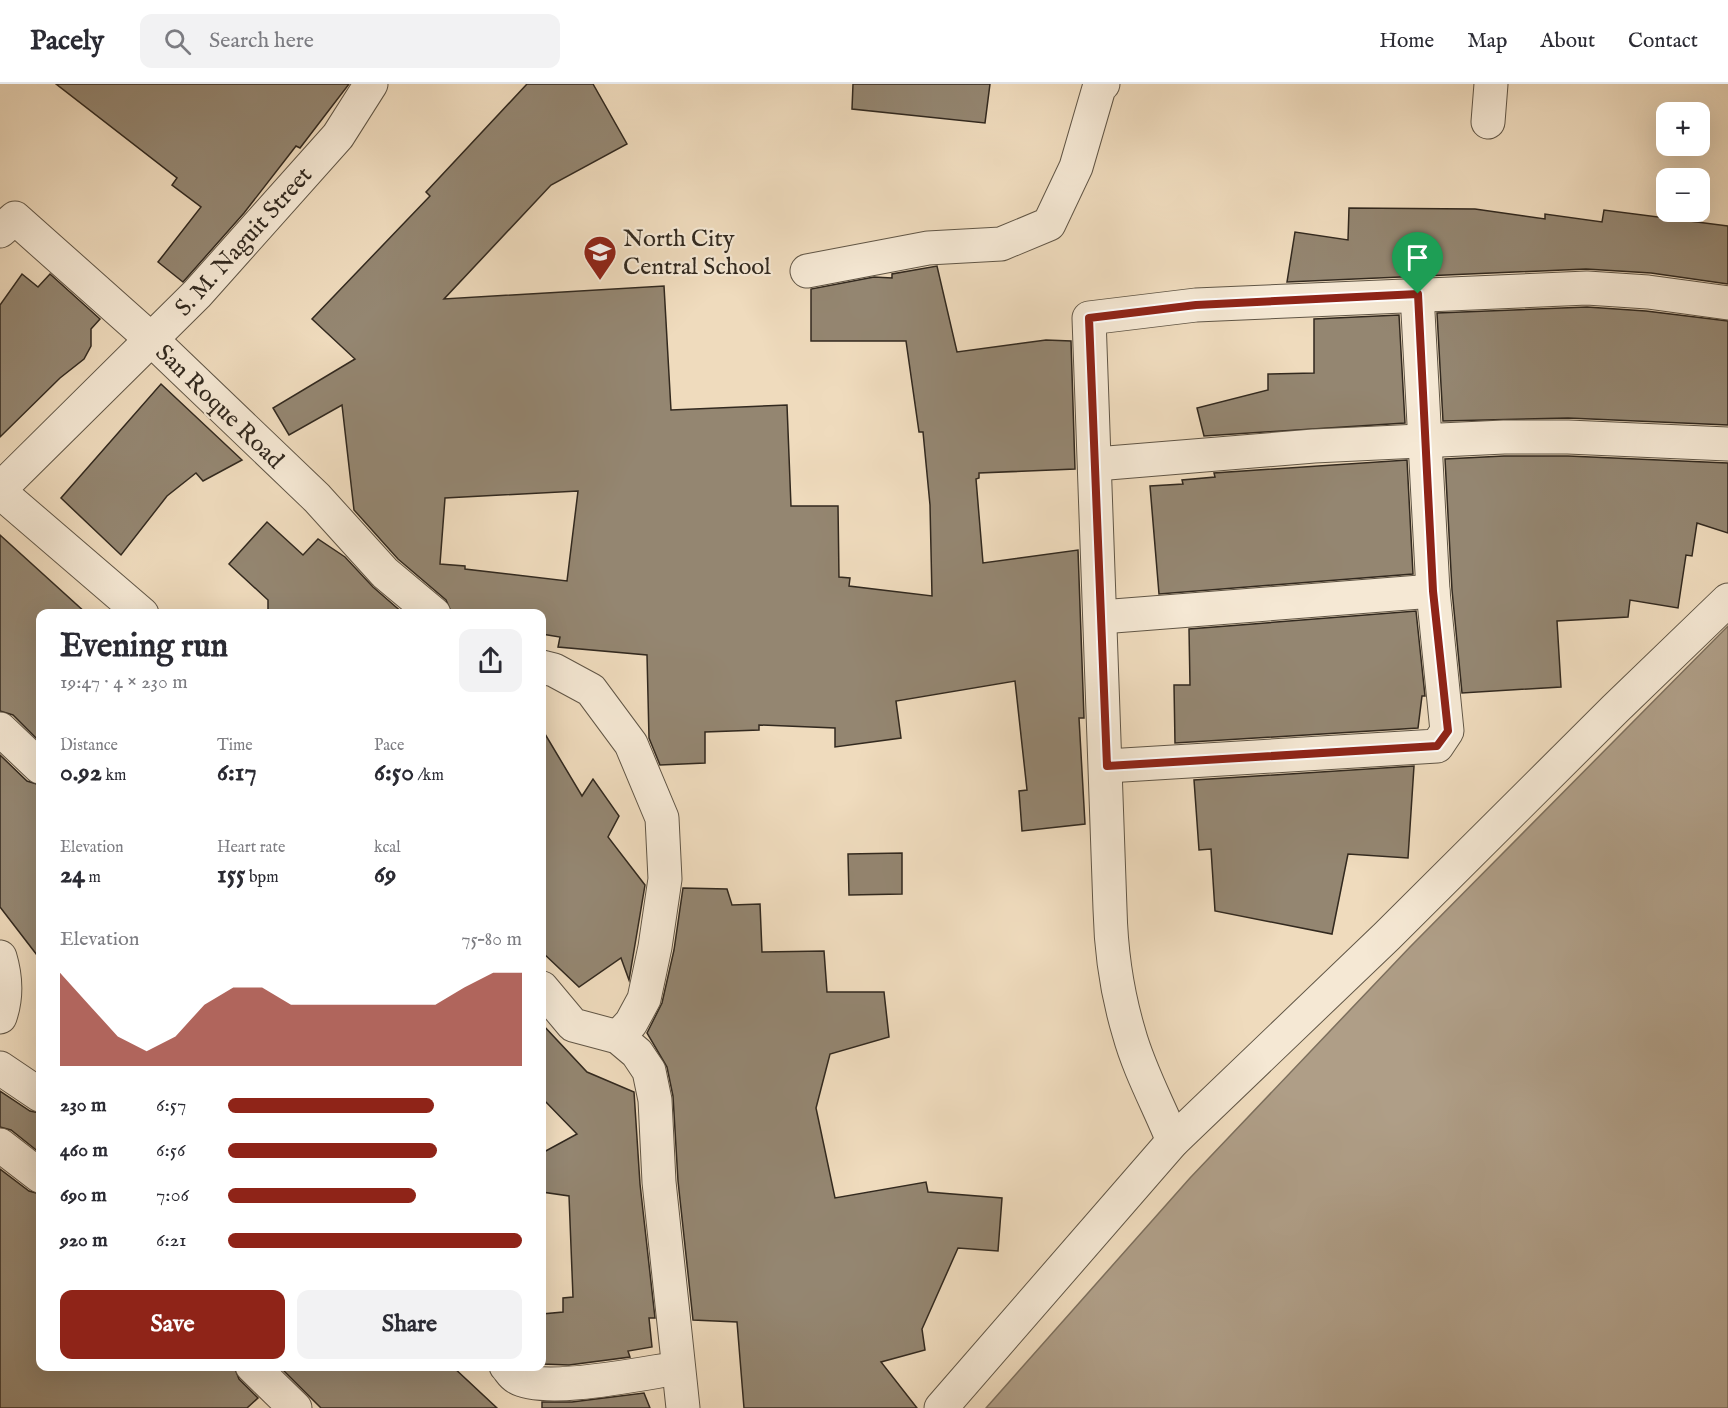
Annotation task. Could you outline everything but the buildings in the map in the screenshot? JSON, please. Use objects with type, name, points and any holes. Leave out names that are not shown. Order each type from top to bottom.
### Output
[{"type":"street","name":"S. M. Naguit Street","points":[[0,490],[204,286],[338,136],[371,84]]},
{"type":"street","points":[[807,271],[928,248],[1001,244],[1049,224],[1076,167],[1103,84]]},
{"type":"street","points":[[1488,122],[1491,84]]},
{"type":"street","name":"San Roque Road","points":[[0,231],[15,218],[152,340],[317,498],[385,573],[428,609]]},
{"type":"street","points":[[1173,1141],[1129,1036],[1118,993],[1110,916],[1107,766],[1089,318],[1196,305],[1418,294],[1616,288],[1728,303]]},
{"type":"street","points":[[1107,766],[1437,746],[1448,731],[1433,591],[1418,294]]},
{"type":"street","points":[[1096,464],[1235,451],[1568,436],[1728,444]]},
{"type":"street","points":[[0,490],[136,609]]},
{"type":"street","points":[[1101,617],[1433,591]]},
{"type":"street","points":[[941,1408],[1173,1141],[1387,936],[1728,600]]},
{"type":"street","points":[[546,668],[591,690],[632,744],[662,818],[665,879],[655,947],[644,999],[631,1023],[618,1037]]},
{"type":"street","points":[[3,739],[36,763]]},
{"type":"street","points":[[0,957],[5,974],[4,1006],[0,1017]]},
{"type":"street","points":[[546,993],[573,1025],[618,1037],[637,1053],[649,1071],[655,1100],[659,1182],[683,1408]]},
{"type":"street","points":[[0,1068],[36,1092]]},
{"type":"street","points":[[0,1144],[36,1173]]},
{"type":"street","points":[[511,1371],[516,1377],[543,1383],[571,1384],[678,1368]]},
{"type":"street","points":[[256,1371],[284,1405]]},
{"type":"shaded area","points":[[1728,626],[1728,1408],[986,1408],[1190,1178],[1410,947]]},
{"type":"place","name":"North City Central School","points":[[600,281]]},
{"type":"route","points":[[1418,294],[1433,591],[1448,731],[1437,746],[1107,766],[1089,318],[1196,305],[1418,294]]}]
